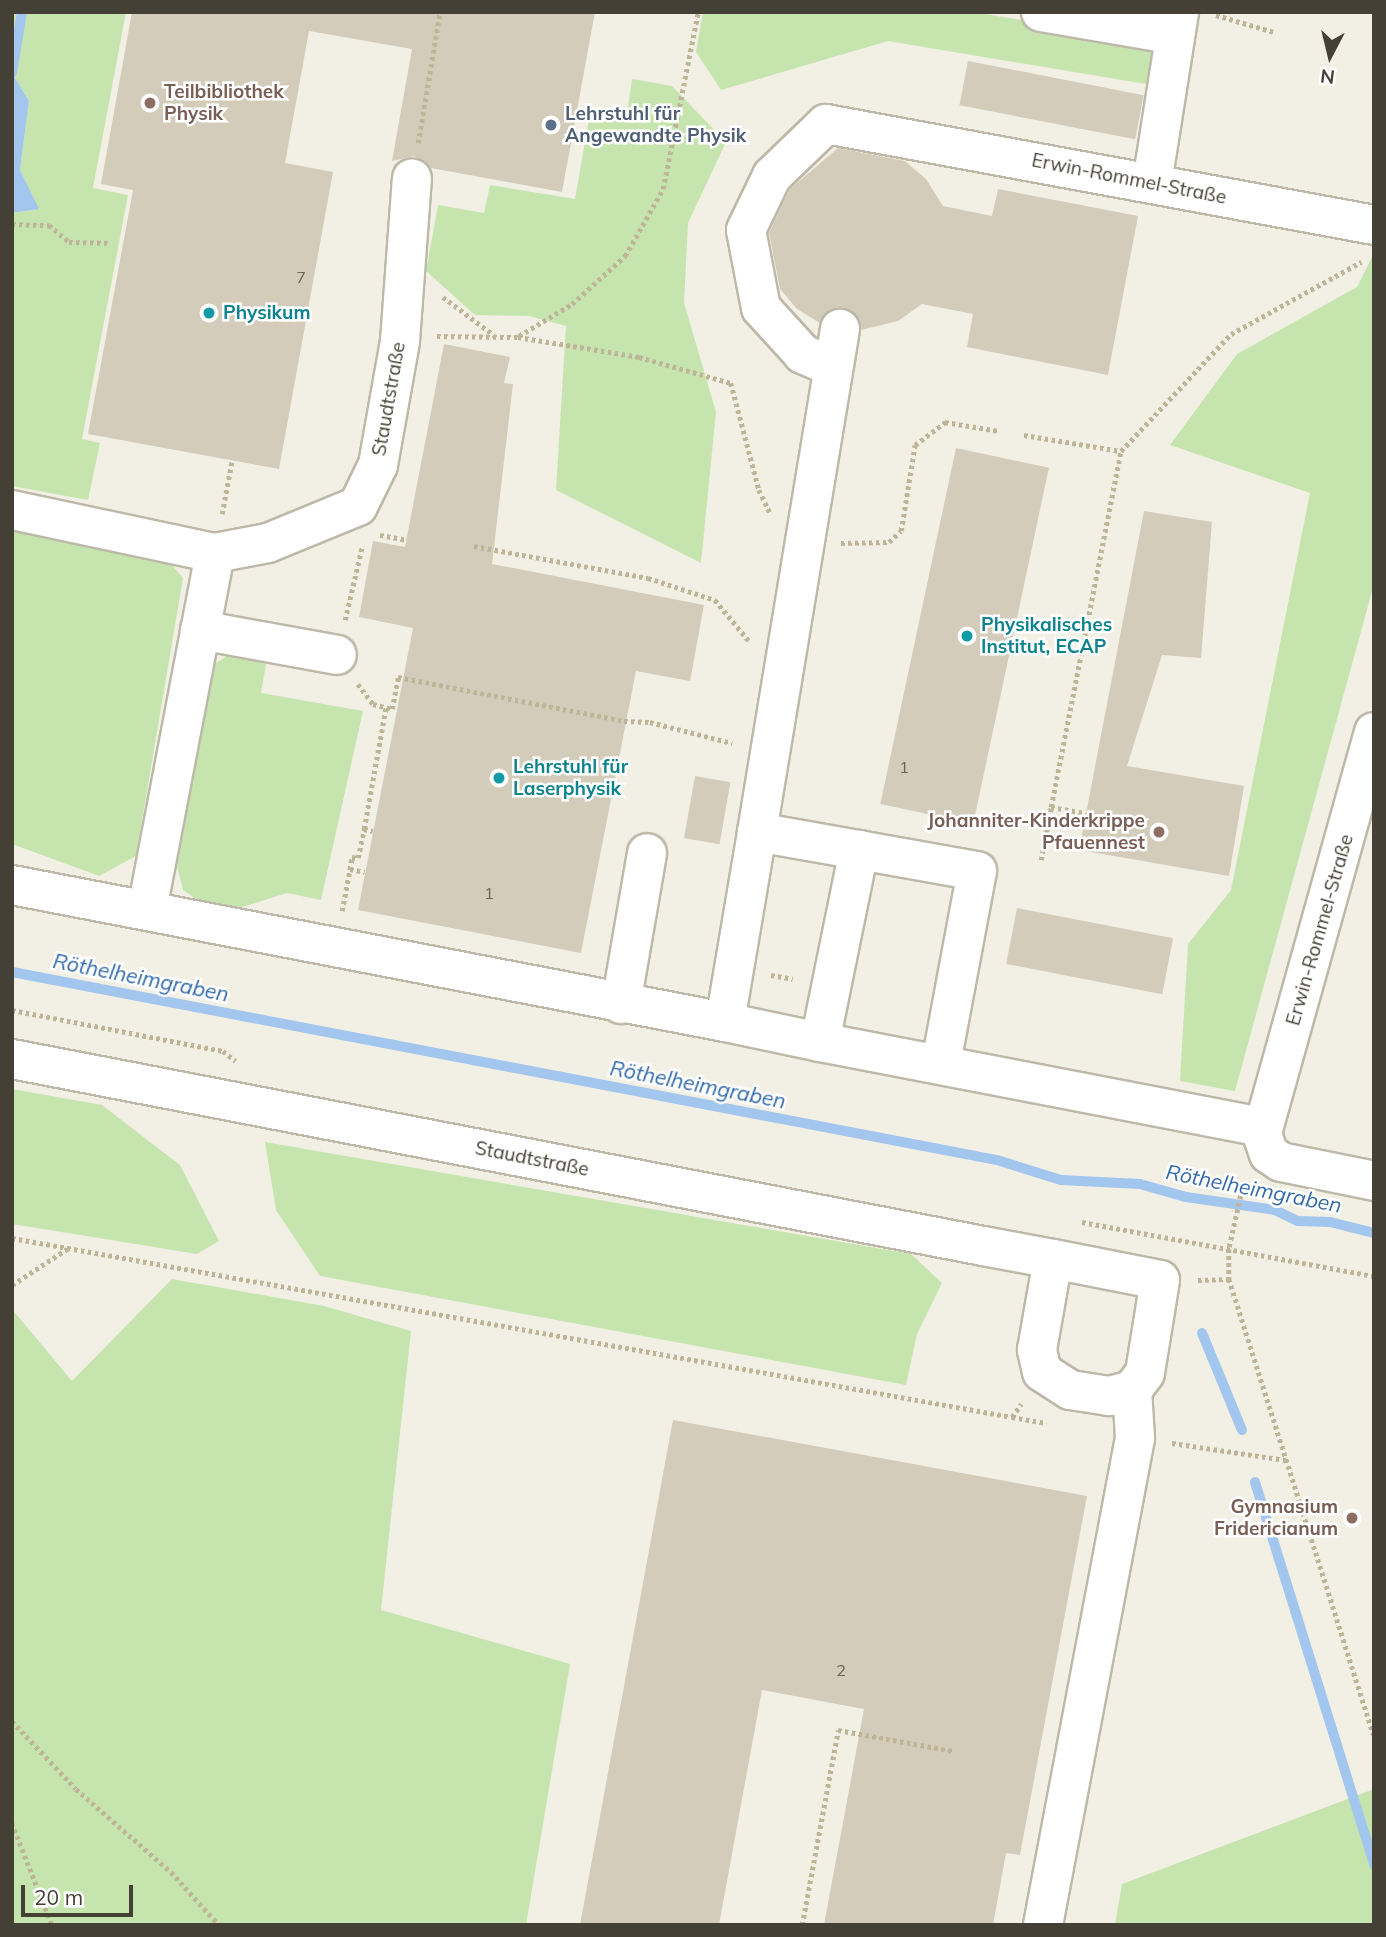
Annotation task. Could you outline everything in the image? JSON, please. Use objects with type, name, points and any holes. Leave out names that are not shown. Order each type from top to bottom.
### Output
[{"type":"street","points":[[1041,12],[1177,24],[1152,183]]},
{"type":"street","name":"Erwin-Rommel-Straße","points":[[833,367],[803,354],[761,307],[746,230],[772,176],[826,124],[1152,183],[1369,241]]},
{"type":"street","name":"Staudtstraße","points":[[362,519],[378,465],[400,341],[412,178]]},
{"type":"street","points":[[724,1022],[757,832],[779,676],[840,329]]},
{"type":"street","points":[[12,510],[215,553],[268,543],[362,519]]},
{"type":"street","points":[[147,911],[215,553]]},
{"type":"street","points":[[200,630],[337,655]]},
{"type":"street","name":"Erwin-Rommel-Straße","points":[[1259,1153],[1374,732]]},
{"type":"street","points":[[757,832],[977,871],[941,1063]]},
{"type":"street","points":[[820,1042],[859,850]]},
{"type":"street","points":[[621,1004],[647,853]]},
{"type":"street","points":[[12,885],[621,1004],[941,1063],[1259,1153],[1298,1168],[1374,1181]]},
{"type":"street","name":"Staudtstraße","points":[[12,1059],[1160,1280],[1145,1373],[1132,1390]]},
{"type":"street","points":[[1043,1925],[1135,1438],[1132,1390],[1109,1396],[1070,1390],[1042,1372],[1037,1350],[1053,1259]]},
{"type":"path","points":[[412,178],[440,12]]},
{"type":"path","points":[[518,337],[572,304],[625,256],[663,189],[698,12]]},
{"type":"path","points":[[1208,12],[1274,32]]},
{"type":"path","points":[[12,224],[49,225],[69,242],[108,243]]},
{"type":"path","points":[[1041,860],[1121,451],[1231,334],[1359,265],[1369,241]]},
{"type":"path","points":[[405,268],[495,336]]},
{"type":"path","points":[[400,341],[444,335],[518,337],[639,357],[731,383],[769,512],[778,526],[804,540],[873,545],[889,542],[901,531],[915,445],[945,422],[999,431]]},
{"type":"path","points":[[1024,435],[1121,451]]},
{"type":"path","points":[[215,553],[232,460]]},
{"type":"path","points":[[337,655],[362,519],[407,540]]},
{"type":"path","points":[[474,546],[648,578],[715,600],[779,676]]},
{"type":"path","points":[[373,705],[392,709],[398,677],[624,721],[650,722],[767,752]]},
{"type":"path","points":[[335,947],[352,857],[358,858],[386,707]]},
{"type":"path","points":[[1051,807],[1086,814]]},
{"type":"path","points":[[364,829],[373,831]]},
{"type":"path","points":[[350,869],[365,872]]},
{"type":"path","points":[[734,969],[832,986]]},
{"type":"path","points":[[1259,1153],[1233,1230],[1229,1279],[1374,1735]]},
{"type":"path","points":[[12,1238],[1012,1417],[1042,1372]]},
{"type":"path","points":[[12,1285],[68,1248]]},
{"type":"path","points":[[1230,1249],[1374,1276]]},
{"type":"path","points":[[12,1721],[76,1789],[172,1872],[219,1925]]},
{"type":"path","points":[[802,1925],[838,1730],[953,1751]]},
{"type":"path","points":[[12,1823],[52,1925]]},
{"type":"green space","points":[[12,12],[126,12],[93,188],[128,195],[82,439],[100,443],[88,500],[12,486],[12,213],[38,209],[20,170],[29,101],[12,73]]},
{"type":"green space","points":[[703,12],[973,12],[1143,40],[1158,53],[1152,85],[888,41],[721,90],[696,52]]},
{"type":"green space","points":[[632,79],[672,86],[726,142],[688,223],[684,303],[716,412],[701,563],[556,490],[566,326],[529,316],[475,315],[426,271],[438,205],[484,213],[490,185],[575,199],[591,108],[627,114]]},
{"type":"green space","points":[[1374,253],[1374,584],[1235,1091],[1180,1081],[1188,944],[1231,890],[1310,493],[1170,445],[1237,354],[1357,287]]},
{"type":"green space","points":[[12,524],[160,551],[183,578],[136,856],[99,876],[12,844]]},
{"type":"green space","points":[[229,655],[266,664],[261,693],[363,711],[321,900],[287,893],[242,907],[200,902],[183,890],[177,866],[214,664]]},
{"type":"green space","points":[[12,1089],[102,1105],[180,1165],[219,1241],[197,1254],[12,1224]]},
{"type":"green space","points":[[265,1142],[911,1254],[942,1283],[917,1334],[906,1385],[320,1276],[276,1210]]},
{"type":"green space","points":[[172,1279],[324,1306],[411,1331],[381,1610],[570,1664],[526,1925],[12,1925],[12,1309],[72,1381]]},
{"type":"green space","points":[[1374,1789],[1374,1925],[1115,1925],[1122,1884]]},
{"type":"water","points":[[12,73],[29,101],[20,170],[39,209],[12,213]]},
{"type":"building","name":"Physikum","points":[[132,12],[595,12],[562,192],[431,168],[414,156],[392,161],[412,49],[309,31],[285,163],[333,172],[279,469],[88,434],[133,190],[101,184]]},
{"type":"building","points":[[968,61],[1144,95],[1135,139],[959,105]]},
{"type":"building","points":[[838,148],[905,161],[926,179],[943,206],[992,216],[998,189],[1138,216],[1108,375],[967,347],[973,314],[922,304],[898,321],[861,330],[854,313],[844,308],[832,309],[820,323],[797,309],[780,289],[769,233],[790,189]]},
{"type":"building","points":[[444,344],[510,357],[504,383],[513,384],[492,564],[704,605],[690,681],[636,671],[581,953],[358,910],[413,628],[359,617],[373,541],[405,547]]},
{"type":"building","points":[[956,448],[1049,468],[973,824],[880,804]]},
{"type":"building","points":[[1144,511],[1212,522],[1201,658],[1162,655],[1127,766],[1244,786],[1229,876],[1079,850]]},
{"type":"building","points":[[695,776],[730,782],[720,844],[684,838]]},
{"type":"building","points":[[1017,908],[1173,938],[1162,994],[1006,964]]},
{"type":"building","points":[[673,1420],[1087,1496],[1020,1855],[1006,1853],[993,1925],[824,1925],[864,1709],[762,1690],[719,1925],[580,1925]]},
{"type":"waterway","points":[[12,73],[22,12]]},
{"type":"waterway","name":"Röthelheimgraben","points":[[12,972],[997,1160],[1061,1180],[1140,1184],[1186,1197],[1275,1210],[1298,1221],[1330,1222],[1374,1233]]},
{"type":"waterway","points":[[1202,1333],[1242,1430]]},
{"type":"waterway","points":[[1255,1482],[1374,1865]]},
{"type":"place","name":"Teilbibliothek Physik","points":[[150,103]]},
{"type":"place","name":"Lehrstuhl für Angewandte Physik","points":[[551,125]]},
{"type":"place","name":"Physikum","points":[[209,313]]},
{"type":"place","name":"Physikalisches Institut, ECAP","points":[[967,636]]},
{"type":"place","name":"Lehrstuhl für Laserphysik","points":[[499,778]]},
{"type":"place","name":"Johanniter-Kinderkrippe Pfauennest","points":[[1159,832]]},
{"type":"place","name":"Gymnasium Fridericianum","points":[[1352,1518]]}]
